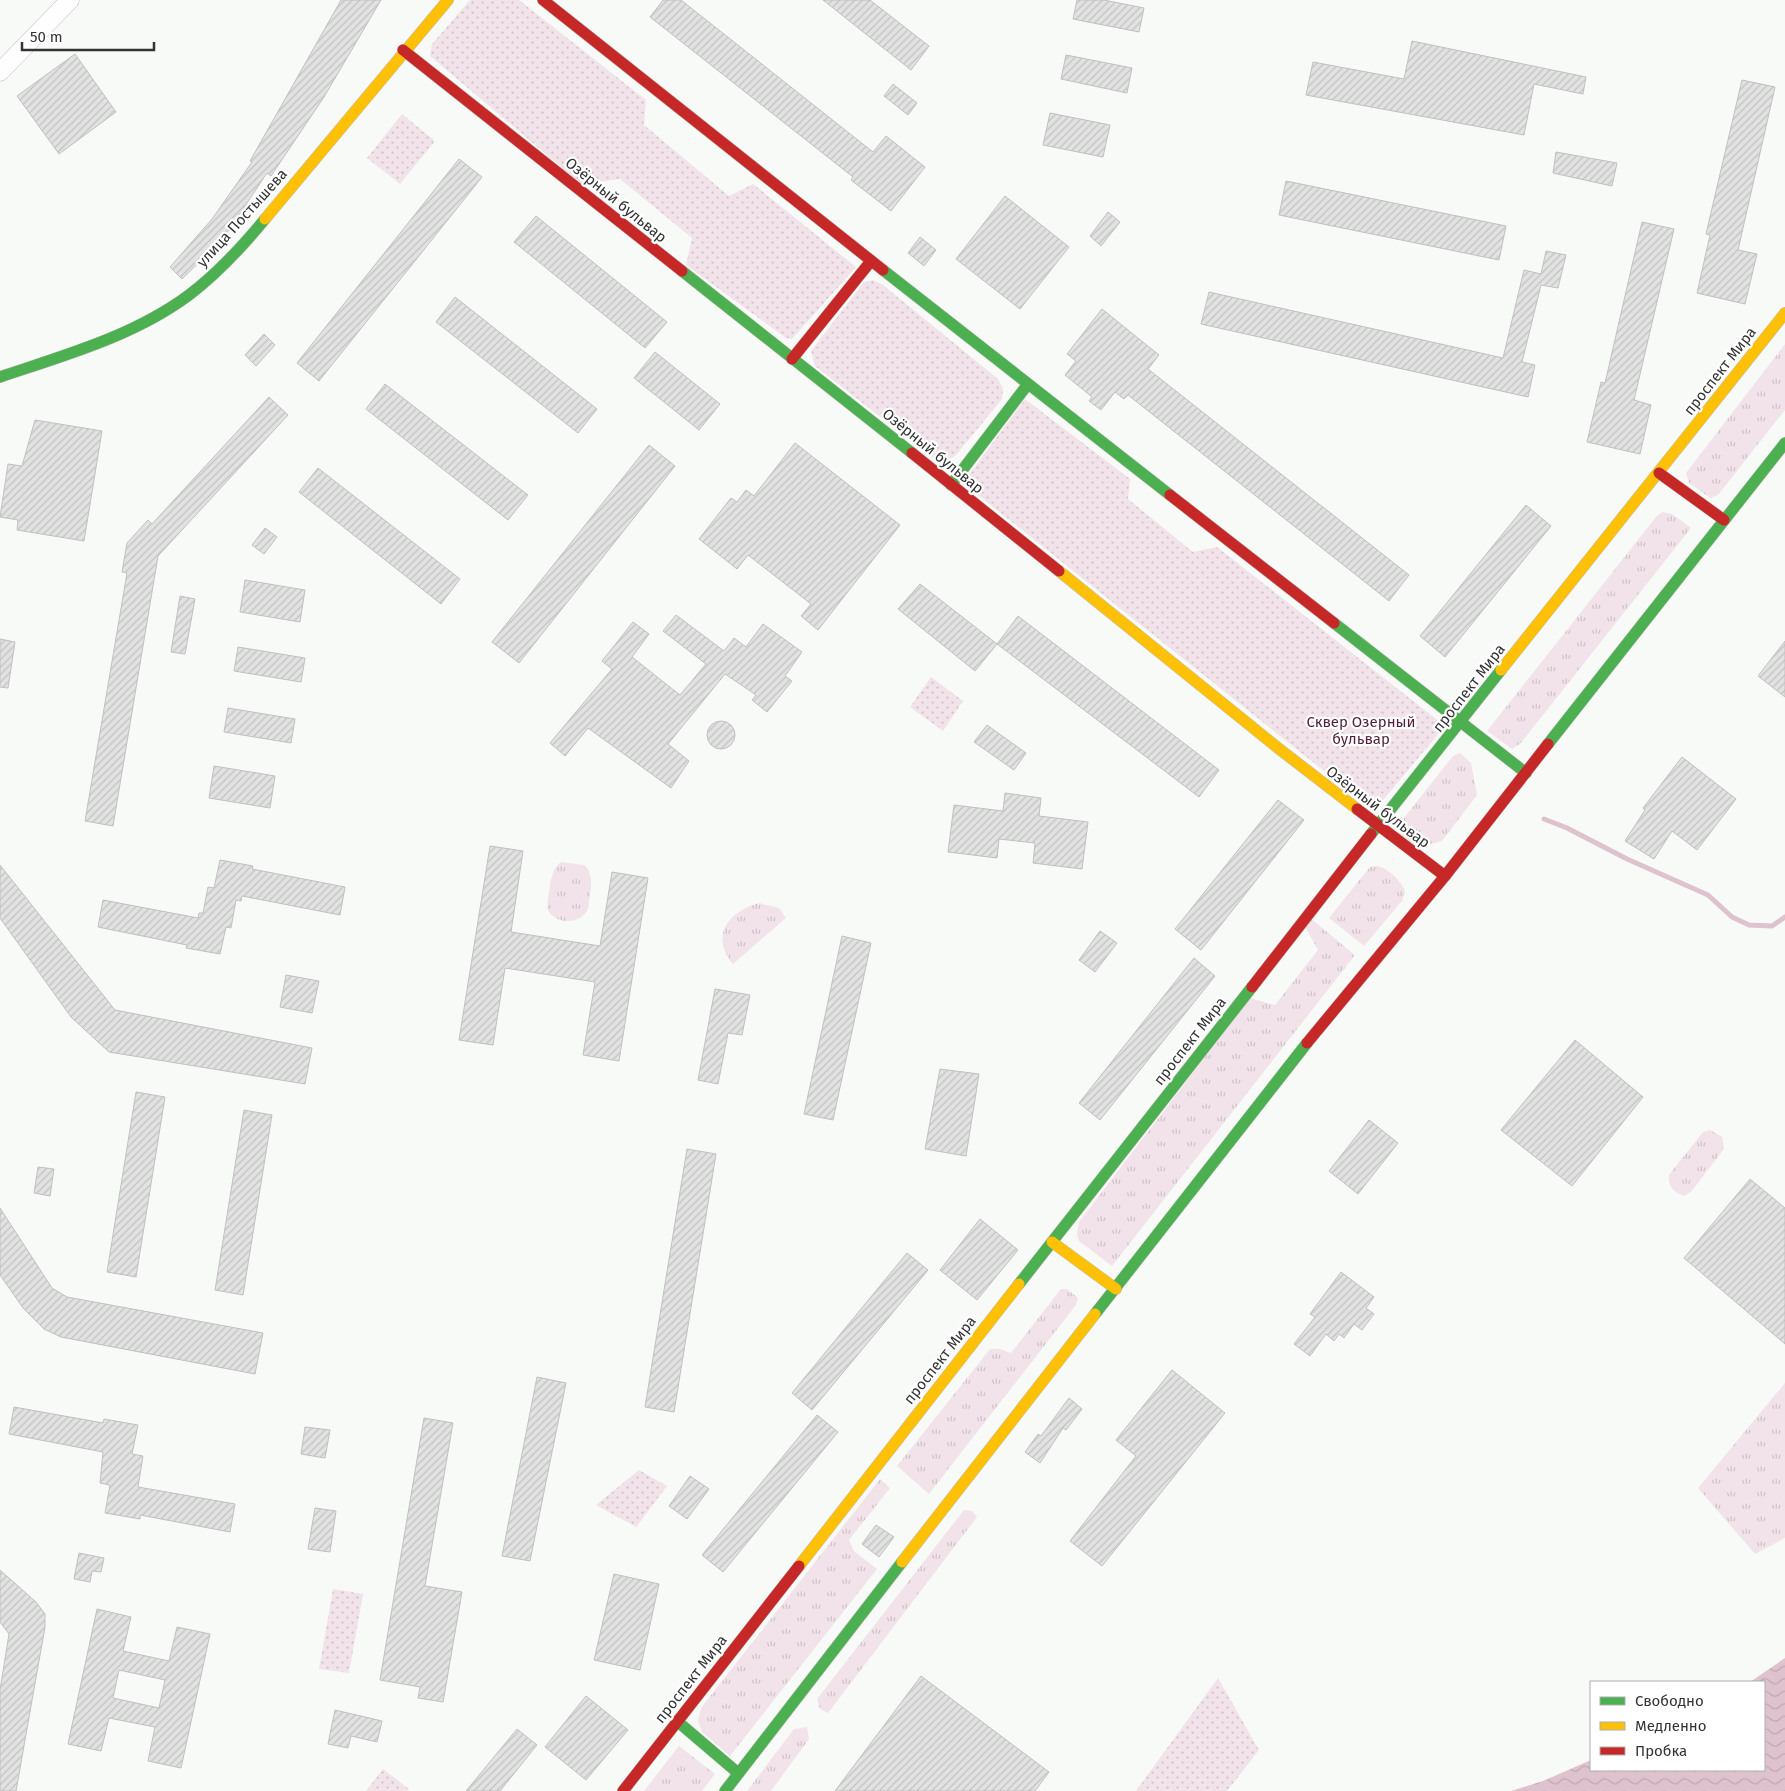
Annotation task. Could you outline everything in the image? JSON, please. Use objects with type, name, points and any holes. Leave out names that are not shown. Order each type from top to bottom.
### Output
[{"type":"street","points":[[0,72],[70,0]]},
{"type":"street","name":"улица Постышева","points":[[0,377],[93,344],[161,313],[194,291],[213,275],[245,241],[403,50],[448,0]]},
{"type":"street","points":[[543,0],[871,261],[1526,772]]},
{"type":"street","name":"Озёрный бульвар","points":[[403,50],[1377,826],[1445,876]]},
{"type":"street","points":[[792,359],[871,261]]},
{"type":"street","name":"проспект Мира","points":[[623,1791],[1377,826],[1462,723],[1785,313]]},
{"type":"street","points":[[951,485],[1028,384]]},
{"type":"street","points":[[725,1791],[1318,1030],[1445,876],[1785,443]]},
{"type":"street","points":[[1659,473],[1724,520]]},
{"type":"street","points":[[1052,1242],[1116,1289]]},
{"type":"street","points":[[678,1721],[738,1773]]},
{"type":"green space","points":[[470,0],[519,0],[646,100],[644,125],[729,196],[753,184],[856,267],[792,339],[786,338],[686,265],[692,238],[620,179],[581,184],[430,56],[432,44]]},
{"type":"green space","points":[[402,114],[435,141],[400,184],[367,158]]},
{"type":"green space","points":[[873,280],[883,285],[998,379],[1003,389],[1002,399],[956,455],[946,462],[937,461],[815,366],[811,351],[864,282]]},
{"type":"green space","points":[[1785,344],[1785,410],[1718,495],[1710,498],[1689,483],[1686,473]]},
{"type":"green space","name":"Сквер Озерный бульвар","points":[[1025,399],[1130,479],[1128,499],[1193,552],[1217,547],[1445,726],[1374,811],[963,483]]},
{"type":"green space","points":[[1662,512],[1672,514],[1691,528],[1520,744],[1512,749],[1487,731],[1656,517]]},
{"type":"green space","points":[[931,677],[963,701],[943,731],[910,707]]},
{"type":"green space","points":[[1460,753],[1471,763],[1477,795],[1442,841],[1418,847],[1398,833],[1400,823],[1453,756]]},
{"type":"green space","points":[[561,862],[585,865],[591,879],[588,909],[585,914],[575,920],[563,921],[553,916],[548,910],[547,905],[552,876]]},
{"type":"green space","points":[[1377,866],[1394,876],[1405,891],[1402,901],[1364,946],[1329,918],[1370,867]]},
{"type":"green space","points":[[759,903],[779,908],[786,918],[733,964],[726,954],[723,944],[726,926],[731,918],[739,912]]},
{"type":"green space","points":[[1310,918],[1355,955],[1112,1266],[1079,1241],[1077,1234],[1079,1222],[1250,998],[1275,1005],[1318,950],[1304,925]]},
{"type":"green space","points":[[1710,1130],[1722,1137],[1724,1149],[1691,1192],[1684,1196],[1674,1191],[1670,1186],[1669,1175],[1703,1132]]},
{"type":"green space","points":[[1061,1289],[1067,1289],[1078,1298],[1076,1305],[929,1494],[897,1466],[990,1349],[1000,1349],[1011,1353]]},
{"type":"green space","points":[[1785,1383],[1785,1538],[1755,1554],[1698,1488]]},
{"type":"green space","points":[[639,1470],[667,1486],[636,1527],[596,1505]]},
{"type":"green space","points":[[880,1479],[890,1488],[849,1540],[854,1551],[877,1569],[730,1756],[702,1732],[698,1721],[701,1708]]},
{"type":"green space","points":[[964,1510],[972,1511],[977,1517],[828,1713],[820,1709],[817,1699]]},
{"type":"green space","points":[[333,1589],[363,1594],[349,1673],[319,1669]]},
{"type":"green space","points":[[1218,1678],[1259,1750],[1227,1791],[1136,1791]]},
{"type":"green space","points":[[807,1727],[809,1739],[771,1791],[747,1791],[794,1729]]},
{"type":"green space","points":[[679,1746],[715,1774],[702,1791],[644,1791]]},
{"type":"green space","points":[[383,1769],[409,1789],[407,1791],[366,1791]]},
{"type":"water","points":[[1785,1658],[1785,1791],[1511,1791],[1543,1781],[1590,1760],[1590,1771],[1765,1771],[1765,1681],[1751,1681]]},
{"type":"building","points":[[341,0],[381,0],[324,97],[271,176],[267,173],[223,239],[182,279],[170,267],[212,219],[252,162],[250,161]]},
{"type":"building","points":[[663,0],[681,0],[873,152],[886,136],[925,167],[891,211],[851,180],[853,177],[650,17]]},
{"type":"building","points":[[823,0],[870,0],[929,46],[911,70]]},
{"type":"building","points":[[1077,0],[1104,0],[1144,8],[1139,32],[1073,19]]},
{"type":"building","points":[[1412,41],[1586,77],[1583,94],[1534,84],[1524,135],[1306,95],[1313,62],[1404,79]]},
{"type":"building","points":[[75,54],[116,112],[59,154],[17,96]]},
{"type":"building","points":[[1066,55],[1132,68],[1127,93],[1061,79]]},
{"type":"building","points":[[1742,80],[1775,87],[1738,250],[1757,254],[1745,304],[1697,293],[1710,235],[1706,234]]},
{"type":"building","points":[[893,84],[917,103],[908,115],[884,96]]},
{"type":"building","points":[[1050,113],[1110,125],[1103,157],[1043,145]]},
{"type":"building","points":[[1556,152],[1617,163],[1612,186],[1553,173]]},
{"type":"building","points":[[459,159],[482,177],[319,381],[297,363]]},
{"type":"building","points":[[1286,181],[1506,226],[1499,260],[1279,215]]},
{"type":"building","points":[[1005,196],[1069,247],[1020,309],[956,259]]},
{"type":"building","points":[[1108,212],[1120,222],[1101,246],[1090,236]]},
{"type":"building","points":[[536,216],[667,322],[645,348],[514,242]]},
{"type":"building","points":[[1642,222],[1674,229],[1634,400],[1651,405],[1640,454],[1587,442],[1601,382],[1605,383]]},
{"type":"building","points":[[920,237],[936,250],[924,266],[908,253]]},
{"type":"building","points":[[1546,251],[1566,255],[1558,288],[1541,285],[1522,362],[1535,365],[1528,397],[1201,324],[1209,292],[1503,358],[1524,270],[1541,274]]},
{"type":"building","points":[[455,297],[597,409],[578,433],[436,322]]},
{"type":"building","points":[[1102,309],[1159,355],[1148,369],[1409,575],[1389,601],[1128,395],[1124,399],[1115,392],[1101,410],[1089,401],[1092,397],[1065,375],[1076,361],[1067,354]]},
{"type":"building","points":[[264,334],[275,345],[256,366],[245,355]]},
{"type":"building","points":[[655,352],[720,404],[699,430],[634,378]]},
{"type":"building","points":[[385,384],[528,495],[508,520],[366,409]]},
{"type":"building","points":[[269,397],[288,415],[158,556],[113,826],[85,821],[127,573],[122,572],[127,543],[148,520],[152,524]]},
{"type":"building","points":[[35,420],[102,431],[84,541],[17,530],[18,520],[0,517],[8,464],[22,466]]},
{"type":"building","points":[[795,443],[900,525],[818,630],[801,616],[811,604],[748,555],[737,569],[699,539],[731,498],[737,502],[746,490],[754,496]]},
{"type":"building","points":[[649,445],[675,466],[519,663],[492,642]]},
{"type":"building","points":[[318,468],[460,579],[441,604],[299,492]]},
{"type":"building","points":[[1526,505],[1551,526],[1445,657],[1420,636]]},
{"type":"building","points":[[265,528],[277,537],[264,554],[252,545]]},
{"type":"building","points":[[245,580],[305,590],[300,622],[240,612]]},
{"type":"building","points":[[920,584],[997,644],[975,671],[898,609]]},
{"type":"building","points":[[180,596],[195,599],[185,654],[171,652]]},
{"type":"building","points":[[676,615],[724,651],[734,638],[746,647],[763,624],[802,652],[785,676],[792,681],[767,712],[752,700],[756,695],[725,674],[668,744],[689,761],[671,788],[588,728],[565,756],[550,743],[612,669],[602,661],[633,622],[649,634],[632,657],[680,695],[706,664],[663,631]]},
{"type":"building","points":[[1018,616],[1219,770],[1199,797],[997,644]]},
{"type":"building","points":[[0,639],[15,642],[8,688],[0,687]]},
{"type":"building","points":[[1785,641],[1785,697],[1758,676]]},
{"type":"building","points":[[238,647],[305,658],[301,682],[234,671]]},
{"type":"building","points":[[228,708],[295,719],[291,743],[224,732]]},
{"type":"building","points":[[721,721],[731,725],[735,735],[731,745],[721,749],[711,745],[707,735],[711,725]]},
{"type":"building","points":[[987,725],[1026,753],[1014,770],[974,742]]},
{"type":"building","points":[[1682,757],[1736,799],[1697,850],[1672,831],[1654,859],[1625,841],[1645,810],[1643,808]]},
{"type":"building","points":[[214,766],[275,776],[270,808],[209,798]]},
{"type":"building","points":[[1005,793],[1041,798],[1039,816],[1088,822],[1082,869],[1033,863],[1035,843],[999,839],[997,858],[948,852],[954,805],[1003,811]]},
{"type":"building","points":[[1278,800],[1304,820],[1201,950],[1175,929]]},
{"type":"building","points":[[490,846],[523,851],[511,932],[600,946],[612,872],[648,878],[619,1061],[583,1055],[595,982],[505,968],[493,1045],[459,1040]]},
{"type":"building","points":[[220,860],[253,866],[252,869],[345,887],[340,915],[242,896],[241,901],[236,900],[231,928],[226,927],[220,954],[186,948],[187,945],[98,927],[103,900],[198,918],[199,913],[203,913],[208,887],[214,888]]},
{"type":"building","points":[[0,865],[115,1010],[312,1048],[305,1084],[109,1052],[71,1017],[0,918]]},
{"type":"building","points":[[1100,931],[1117,943],[1095,972],[1079,960]]},
{"type":"building","points":[[842,936],[871,943],[833,1120],[804,1114]]},
{"type":"building","points":[[1194,958],[1215,976],[1100,1120],[1079,1103]]},
{"type":"building","points":[[286,975],[319,981],[312,1013],[280,1007]]},
{"type":"building","points":[[715,989],[750,995],[742,1035],[728,1033],[718,1084],[698,1080]]},
{"type":"building","points":[[1575,1040],[1643,1097],[1572,1186],[1501,1130]]},
{"type":"building","points":[[940,1069],[979,1074],[966,1156],[925,1149]]},
{"type":"building","points":[[136,1092],[165,1097],[136,1277],[107,1272]]},
{"type":"building","points":[[244,1110],[272,1115],[243,1295],[215,1290]]},
{"type":"building","points":[[1369,1120],[1398,1143],[1358,1194],[1329,1171]]},
{"type":"building","points":[[687,1149],[716,1154],[674,1412],[645,1407]]},
{"type":"building","points":[[38,1167],[54,1169],[50,1196],[34,1193]]},
{"type":"building","points":[[1750,1179],[1785,1208],[1785,1344],[1684,1258]]},
{"type":"building","points":[[0,1208],[52,1288],[67,1297],[263,1333],[255,1374],[61,1337],[44,1329],[23,1308],[0,1275]]},
{"type":"building","points":[[980,1219],[1018,1250],[977,1300],[940,1270]]},
{"type":"building","points":[[907,1253],[928,1270],[812,1410],[792,1393]]},
{"type":"building","points":[[1341,1272],[1374,1297],[1366,1308],[1374,1314],[1362,1330],[1354,1324],[1344,1338],[1339,1334],[1334,1341],[1326,1334],[1310,1356],[1294,1344],[1315,1317],[1310,1314]]},
{"type":"building","points":[[1172,1370],[1225,1413],[1102,1566],[1070,1541],[1136,1456],[1116,1440]]},
{"type":"building","points":[[537,1377],[566,1383],[530,1561],[502,1556]]},
{"type":"building","points":[[1069,1398],[1082,1409],[1066,1430],[1063,1428],[1040,1463],[1025,1452],[1038,1434],[1041,1436]]},
{"type":"building","points":[[14,1407],[103,1423],[104,1419],[138,1425],[132,1454],[143,1456],[138,1487],[235,1504],[230,1532],[140,1515],[140,1519],[105,1513],[110,1485],[100,1483],[103,1452],[9,1434]]},
{"type":"building","points":[[817,1415],[838,1432],[723,1572],[702,1555]]},
{"type":"building","points":[[424,1418],[453,1423],[425,1586],[462,1592],[443,1702],[418,1698],[420,1687],[380,1680]]},
{"type":"building","points":[[305,1427],[330,1430],[325,1458],[301,1454]]},
{"type":"building","points":[[690,1476],[709,1489],[687,1519],[669,1506]]},
{"type":"building","points":[[315,1508],[336,1511],[330,1552],[308,1549]]},
{"type":"building","points":[[876,1525],[894,1537],[879,1557],[862,1544]]},
{"type":"building","points":[[79,1553],[104,1558],[101,1572],[92,1571],[90,1582],[74,1579]]},
{"type":"building","points":[[0,1570],[36,1602],[45,1614],[45,1627],[16,1791],[0,1791],[0,1690],[9,1634],[0,1622]]},
{"type":"building","points":[[614,1574],[659,1584],[640,1670],[594,1660]]},
{"type":"building","points":[[97,1609],[131,1617],[123,1651],[169,1661],[177,1627],[210,1634],[181,1768],[148,1761],[155,1727],[109,1718],[101,1751],[68,1744]],"holes":[[[119,1670],[165,1680],[159,1708],[113,1698]]]},
{"type":"building","points":[[921,1676],[1049,1772],[1035,1791],[835,1791]]},
{"type":"building","points":[[586,1696],[628,1730],[586,1780],[545,1747]]},
{"type":"building","points":[[335,1710],[382,1721],[377,1742],[351,1736],[348,1748],[328,1744]]},
{"type":"building","points":[[517,1729],[537,1745],[500,1791],[466,1791]]},
{"type":"waterway","points":[[1544,819],[1567,828],[1627,859],[1708,895],[1732,917],[1749,925],[1772,926],[1785,917]]},
{"type":"traffic: fast","points":[[0,377],[98,343],[145,322],[168,309],[200,287],[220,269],[265,219]]},
{"type":"traffic: fast","points":[[883,270],[1170,495]]},
{"type":"traffic: fast","points":[[682,271],[912,453]]},
{"type":"traffic: fast","points":[[951,485],[1028,384]]},
{"type":"traffic: fast","points":[[1548,744],[1785,443]]},
{"type":"traffic: fast","points":[[1334,623],[1526,773]]},
{"type":"traffic: fast","points":[[1371,834],[1501,670]]},
{"type":"traffic: fast","points":[[1019,1284],[1252,987]]},
{"type":"traffic: fast","points":[[1095,1314],[1307,1043]]},
{"type":"traffic: fast","points":[[725,1791],[902,1562]]},
{"type":"traffic: fast","points":[[677,1721],[738,1773]]},
{"type":"traffic: slow","points":[[265,219],[448,0]]},
{"type":"traffic: slow","points":[[1501,670],[1785,313]]},
{"type":"traffic: slow","points":[[1059,571],[1278,748],[1357,809]]},
{"type":"traffic: slow","points":[[1052,1242],[1116,1289]]},
{"type":"traffic: slow","points":[[799,1566],[1019,1284]]},
{"type":"traffic: slow","points":[[902,1562],[1095,1314]]},
{"type":"traffic: jam","points":[[543,0],[883,270]]},
{"type":"traffic: jam","points":[[403,50],[682,271]]},
{"type":"traffic: jam","points":[[792,359],[871,261]]},
{"type":"traffic: jam","points":[[912,453],[1059,571]]},
{"type":"traffic: jam","points":[[1659,473],[1724,520]]},
{"type":"traffic: jam","points":[[1170,495],[1334,623]]},
{"type":"traffic: jam","points":[[1307,1043],[1445,876],[1548,744]]},
{"type":"traffic: jam","points":[[1357,809],[1445,876]]},
{"type":"traffic: jam","points":[[1252,987],[1371,834]]},
{"type":"traffic: jam","points":[[623,1791],[799,1566]]}]
